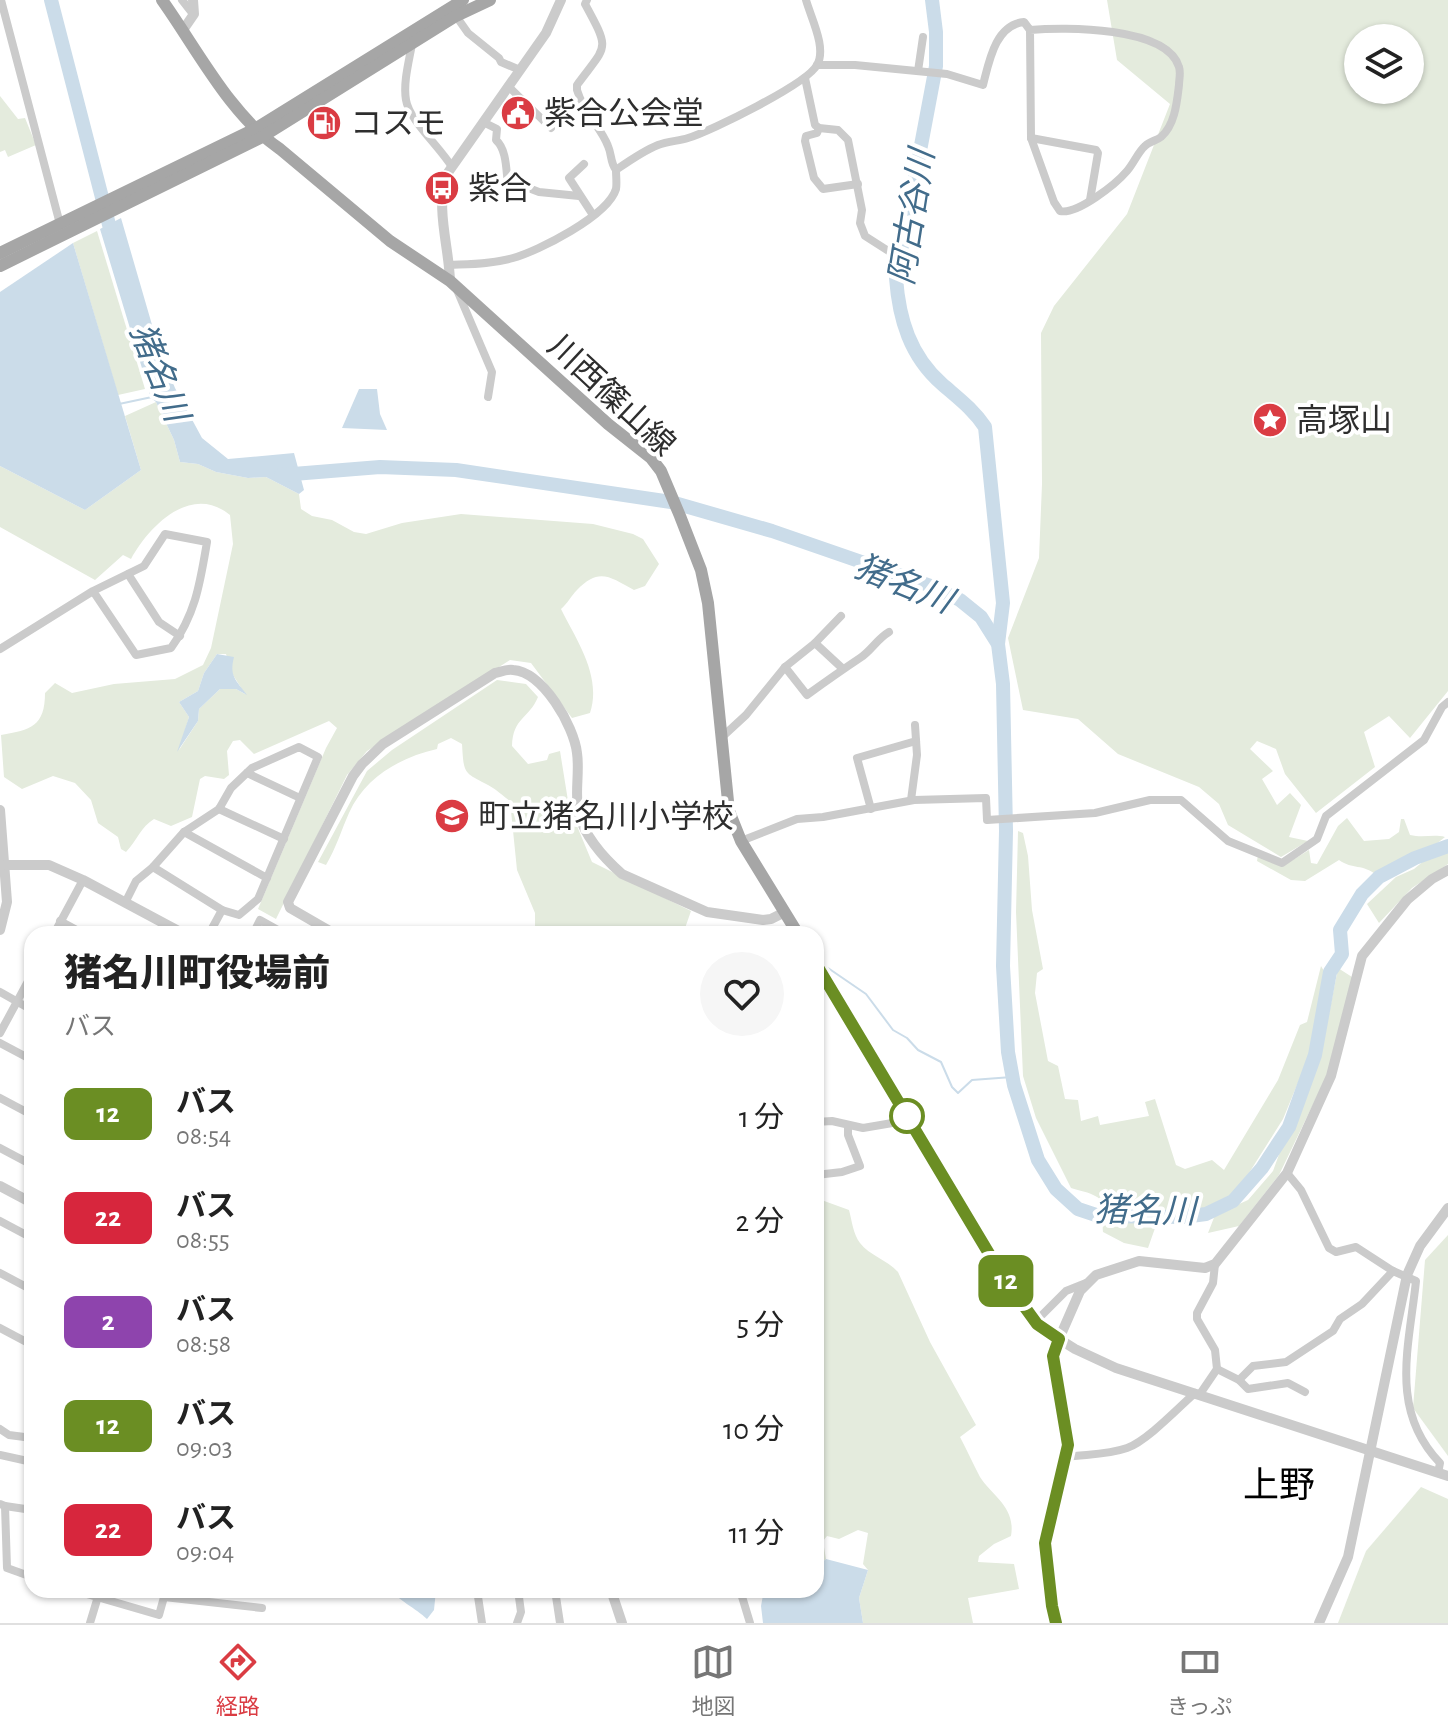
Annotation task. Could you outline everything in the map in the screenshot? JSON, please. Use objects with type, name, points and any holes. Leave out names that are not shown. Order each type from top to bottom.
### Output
[{"type":"main road","name":"川西篠山線","points":[[162,0],[242,116],[259,133],[390,241],[453,283],[608,424],[651,458],[667,484],[701,570],[708,603],[729,811],[741,841],[793,926]]},
{"type":"main road","points":[[259,133],[463,0]]},
{"type":"main road","points":[[0,266],[86,218],[259,133],[412,43],[451,7],[490,0]]},
{"type":"main road","points":[[0,253],[60,224],[86,218]]},
{"type":"main road","points":[[824,977],[1003,1277],[1035,1322],[1059,1339],[1053,1356],[1068,1445],[1045,1543],[1056,1623]]},
{"type":"street","points":[[1,0],[60,224]]},
{"type":"street","points":[[182,0],[194,14]]},
{"type":"street","points":[[183,30],[194,14],[193,0]]},
{"type":"street","points":[[488,397],[492,372],[453,283],[442,188],[452,167],[546,33],[561,0]]},
{"type":"street","points":[[450,265],[512,259],[544,247],[575,230],[616,190],[616,170],[611,163],[608,145],[588,117],[577,90],[577,85],[603,51],[603,42],[585,4],[587,0]]},
{"type":"street","points":[[616,170],[659,144],[690,137],[805,78],[817,65],[820,49],[806,0]]},
{"type":"street","points":[[451,7],[468,33],[501,62],[520,70]]},
{"type":"street","points":[[817,65],[855,65],[947,74],[983,85],[992,47],[1002,35],[1024,22],[1030,30],[1031,138],[1054,202],[1060,211],[1068,212],[1090,200],[1127,171],[1143,147],[1159,139],[1167,130],[1176,108],[1179,64],[1162,47],[1141,38],[1084,30],[1030,30]]},
{"type":"street","points":[[920,71],[923,37]]},
{"type":"street","points":[[412,43],[406,105],[423,130],[441,147],[452,167]]},
{"type":"street","points":[[805,78],[815,125],[838,130],[848,140],[862,210],[860,223],[865,236],[890,252],[915,256]]},
{"type":"street","points":[[508,86],[551,128]]},
{"type":"street","points":[[483,122],[497,129],[496,140],[501,143],[505,155],[508,185],[518,184],[539,192],[579,196]]},
{"type":"street","points":[[819,128],[817,133],[806,136],[805,141],[814,178],[823,189],[858,184]]},
{"type":"street","points":[[1031,138],[1096,150],[1090,200]]},
{"type":"street","points":[[584,164],[569,178],[593,215]]},
{"type":"street","points":[[0,649],[93,591],[144,566],[165,534],[207,542],[198,596],[180,636],[171,648],[136,655],[93,591]]},
{"type":"street","points":[[128,574],[159,622],[180,636]]},
{"type":"street","points":[[721,738],[746,715],[785,667],[815,643],[841,616]]},
{"type":"street","points":[[785,667],[807,695],[863,656],[889,632]]},
{"type":"street","points":[[815,643],[842,668]]},
{"type":"street","points":[[321,926],[290,908],[288,902],[353,776],[383,744],[495,673],[512,670],[533,678],[570,725],[578,762],[579,814],[601,853],[622,874],[707,912],[763,920],[785,912]]},
{"type":"street","points":[[741,841],[797,819],[911,800],[986,798],[987,820],[1095,813],[1150,800],[1181,800],[1228,841],[1282,863],[1317,839],[1326,816],[1424,740],[1442,707],[1448,702]]},
{"type":"street","points":[[911,800],[915,725]]},
{"type":"street","points":[[871,809],[857,758],[916,741]]},
{"type":"street","points":[[125,903],[136,881],[184,832],[219,809],[231,788],[247,773],[299,747],[318,757],[258,899],[239,915],[222,910],[153,867]]},
{"type":"street","points":[[247,773],[300,798]]},
{"type":"street","points":[[219,809],[284,839]]},
{"type":"street","points":[[0,810],[7,902],[0,930]]},
{"type":"street","points":[[184,832],[267,878]]},
{"type":"street","points":[[6,865],[49,865],[169,926]]},
{"type":"street","points":[[1443,1474],[1116,1368],[1059,1339],[1080,1291],[1096,1275],[1139,1261],[1205,1268],[1215,1264],[1287,1173],[1331,1076],[1362,956],[1407,900],[1448,870]]},
{"type":"street","points":[[58,926],[83,880]]},
{"type":"street","points":[[213,926],[222,910]]},
{"type":"street","points":[[60,921],[69,926]]},
{"type":"street","points":[[0,1033],[24,988]]},
{"type":"street","points":[[0,992],[24,1005]]},
{"type":"street","points":[[0,1043],[24,1056]]},
{"type":"street","points":[[0,1098],[24,1111]]},
{"type":"street","points":[[824,1122],[863,1128],[910,1120]]},
{"type":"street","points":[[824,1174],[860,1166],[848,1135],[848,1125]]},
{"type":"street","points":[[0,1148],[24,1161]]},
{"type":"street","points":[[1287,1173],[1301,1190],[1329,1248],[1336,1252],[1356,1247],[1393,1271],[1416,1281],[1407,1398],[1417,1433],[1440,1463],[1443,1474]]},
{"type":"street","points":[[0,1186],[24,1199]]},
{"type":"street","points":[[1319,1623],[1348,1557],[1407,1275],[1420,1246],[1448,1208]]},
{"type":"street","points":[[0,1221],[24,1234]]},
{"type":"street","points":[[1066,1457],[1097,1455],[1130,1447],[1198,1393],[1217,1369],[1215,1350],[1197,1319],[1197,1313],[1213,1283],[1215,1264]]},
{"type":"street","points":[[1239,1380],[1253,1366],[1286,1362],[1333,1331],[1340,1319],[1362,1304],[1393,1271]]},
{"type":"street","points":[[0,1273],[24,1286]]},
{"type":"street","points":[[1035,1322],[1066,1291],[1086,1283]]},
{"type":"street","points":[[0,1328],[24,1341]]},
{"type":"street","points":[[1217,1369],[1239,1380],[1248,1389],[1288,1383],[1305,1392]]},
{"type":"street","points":[[0,1429],[9,1435],[24,1437]]},
{"type":"street","points":[[0,1455],[24,1460]]},
{"type":"street","points":[[24,1509],[3,1505],[7,1568],[24,1574]]},
{"type":"street","points":[[90,1623],[97,1598]]},
{"type":"street","points":[[110,1598],[159,1615],[164,1598]]},
{"type":"street","points":[[193,1598],[262,1608]]},
{"type":"street","points":[[478,1598],[482,1623]]},
{"type":"street","points":[[517,1623],[521,1612],[519,1598]]},
{"type":"street","points":[[556,1598],[560,1623]]},
{"type":"street","points":[[614,1598],[622,1623]]},
{"type":"street","points":[[742,1598],[750,1623]]},
{"type":"shaded area","points":[[1107,0],[1448,0],[1448,691],[1410,738],[1389,716],[1364,732],[1375,767],[1316,813],[1285,774],[1276,749],[1257,741],[1250,749],[1273,771],[1262,779],[1277,805],[1290,793],[1301,805],[1289,837],[1308,841],[1281,857],[1228,825],[1219,804],[1199,787],[1118,754],[1078,719],[1023,710],[1008,638],[1039,558],[1041,333],[1054,306],[1127,214],[1170,104],[1117,60]]},
{"type":"shaded area","points":[[0,96],[18,119],[25,118],[36,145],[8,157],[5,150],[0,152]]},
{"type":"shaded area","points":[[97,231],[145,389],[118,395],[73,243]]},
{"type":"shaded area","points":[[156,402],[174,440],[180,462],[248,478],[266,477],[299,494],[301,509],[312,516],[332,520],[354,532],[366,534],[402,523],[461,514],[593,524],[643,539],[659,564],[645,586],[634,590],[605,576],[592,578],[561,609],[590,672],[593,699],[590,713],[572,718],[531,663],[510,660],[367,751],[347,775],[276,919],[258,909],[337,728],[329,721],[254,754],[240,740],[233,741],[227,751],[229,775],[224,779],[205,776],[200,779],[192,817],[171,826],[154,819],[126,852],[121,849],[118,837],[98,823],[91,800],[75,783],[53,776],[22,789],[4,777],[1,735],[21,731],[34,724],[42,713],[45,693],[55,683],[72,693],[114,684],[175,679],[203,665],[211,648],[233,544],[230,515],[215,506],[186,506],[173,513],[149,534],[131,559],[123,555],[95,580],[0,527],[0,466],[85,510],[141,470],[125,416]],"holes":[[[217,654],[226,654],[233,675],[245,694],[236,689],[220,689],[199,709],[198,721],[179,750],[189,717],[179,702],[198,691],[204,673]]]},
{"type":"shaded area","points":[[497,680],[526,684],[538,697],[515,729],[512,746],[528,764],[547,760],[549,754],[560,751],[569,807],[592,862],[691,911],[686,926],[535,926],[535,913],[517,870],[510,801],[466,771],[462,744],[451,738],[438,744],[437,749],[410,757],[374,779],[356,800],[326,865],[318,862],[367,771],[392,750]]},
{"type":"shaded area","points":[[1347,818],[1364,841],[1389,839],[1399,832],[1401,819],[1404,819],[1410,835],[1445,837],[1435,845],[1402,858],[1395,867],[1378,876],[1339,860],[1305,881],[1291,880],[1257,861],[1258,855],[1283,866],[1309,850],[1311,863],[1317,864],[1338,826]]},
{"type":"shaded area","points":[[1018,831],[1023,833],[1028,856],[1032,910],[1043,969],[1037,973],[1035,993],[1048,1061],[1058,1066],[1065,1099],[1078,1100],[1081,1121],[1098,1116],[1100,1125],[1149,1116],[1145,1102],[1155,1099],[1176,1165],[1185,1169],[1212,1160],[1224,1170],[1278,1080],[1300,1025],[1307,1022],[1321,966],[1324,971],[1311,1051],[1283,1119],[1237,1192],[1204,1212],[1160,1214],[1148,1248],[1124,1243],[1103,1232],[1105,1206],[1094,1195],[1071,1188],[1036,1118],[1023,1076],[1016,912]]},
{"type":"shaded area","points":[[1448,850],[1448,864],[1412,888],[1379,923],[1367,904],[1396,877],[1414,869],[1431,855]]},
{"type":"shaded area","points":[[1338,968],[1352,977],[1331,1067],[1279,1175],[1239,1226],[1208,1233],[1215,1215],[1248,1200],[1273,1171],[1281,1149],[1298,1120],[1322,1049]]},
{"type":"shaded area","points":[[824,1201],[849,1210],[860,1243],[898,1272],[930,1342],[976,1425],[960,1437],[980,1477],[1007,1510],[1012,1526],[1011,1536],[994,1544],[979,1556],[978,1562],[1014,1564],[1019,1589],[968,1598],[973,1623],[863,1623],[859,1598],[868,1570],[863,1564],[868,1533],[858,1530],[839,1539],[827,1536],[824,1540]]},
{"type":"shaded area","points":[[1448,1235],[1448,1456],[1413,1408],[1425,1260]]},
{"type":"shaded area","points":[[1421,1487],[1448,1499],[1448,1623],[1338,1623],[1366,1551]]},
{"type":"water","points":[[121,218],[157,342],[175,388],[202,438],[228,459],[294,453],[304,490],[299,494],[266,477],[248,478],[180,462],[174,440],[156,402],[151,398],[100,229]]},
{"type":"water","points":[[73,243],[141,470],[85,510],[0,466],[0,292]]},
{"type":"water","points":[[359,389],[377,389],[380,414],[387,430],[342,428]]},
{"type":"water","points":[[217,654],[234,657],[233,673],[247,695],[236,689],[220,689],[199,709],[198,721],[177,752],[189,717],[179,702],[198,691],[204,673]]},
{"type":"water","points":[[824,1561],[868,1570],[859,1598],[863,1623],[763,1623],[762,1598],[824,1598]]},
{"type":"water","points":[[399,1598],[435,1598],[434,1610],[427,1619]]},
{"type":"waterway","name":"猪名川","points":[[51,0],[114,244]]},
{"type":"waterway","name":"阿古谷川","points":[[932,0],[936,66],[896,278],[903,322],[914,349],[931,373],[985,427],[1003,603],[998,644]]},
{"type":"waterway","points":[[119,404],[152,397]]},
{"type":"waterway","name":"猪名川","points":[[281,475],[380,467],[456,470],[671,502],[772,531],[931,586],[960,600],[981,617],[998,644],[1003,684],[1006,831],[1003,966],[1008,1052],[1014,1085],[1038,1160],[1056,1189],[1078,1209],[1099,1216],[1183,1217],[1206,1214],[1233,1201],[1262,1168],[1289,1127],[1315,1055],[1330,972],[1342,954],[1340,930],[1362,894],[1379,877],[1415,858],[1448,846]]},
{"type":"waterway","points":[[828,968],[866,994],[893,1030],[907,1038],[918,1050],[941,1062],[958,1093],[972,1080],[1012,1077]]},
{"type":"bus line","name":"12","points":[[824,977],[1003,1277],[1037,1324],[1059,1339],[1053,1356],[1068,1445],[1045,1543],[1056,1623]]},
{"type":"place","name":"紫合公会堂","points":[[518,113]]},
{"type":"place","name":"コスモ","points":[[324,123]]},
{"type":"place","name":"紫合","points":[[442,188]]},
{"type":"place","name":"高塚山","points":[[1270,420]]},
{"type":"place","name":"町立猪名川小学校","points":[[452,816]]},
{"type":"district","name":"上野","points":[[1279,1484]]}]
